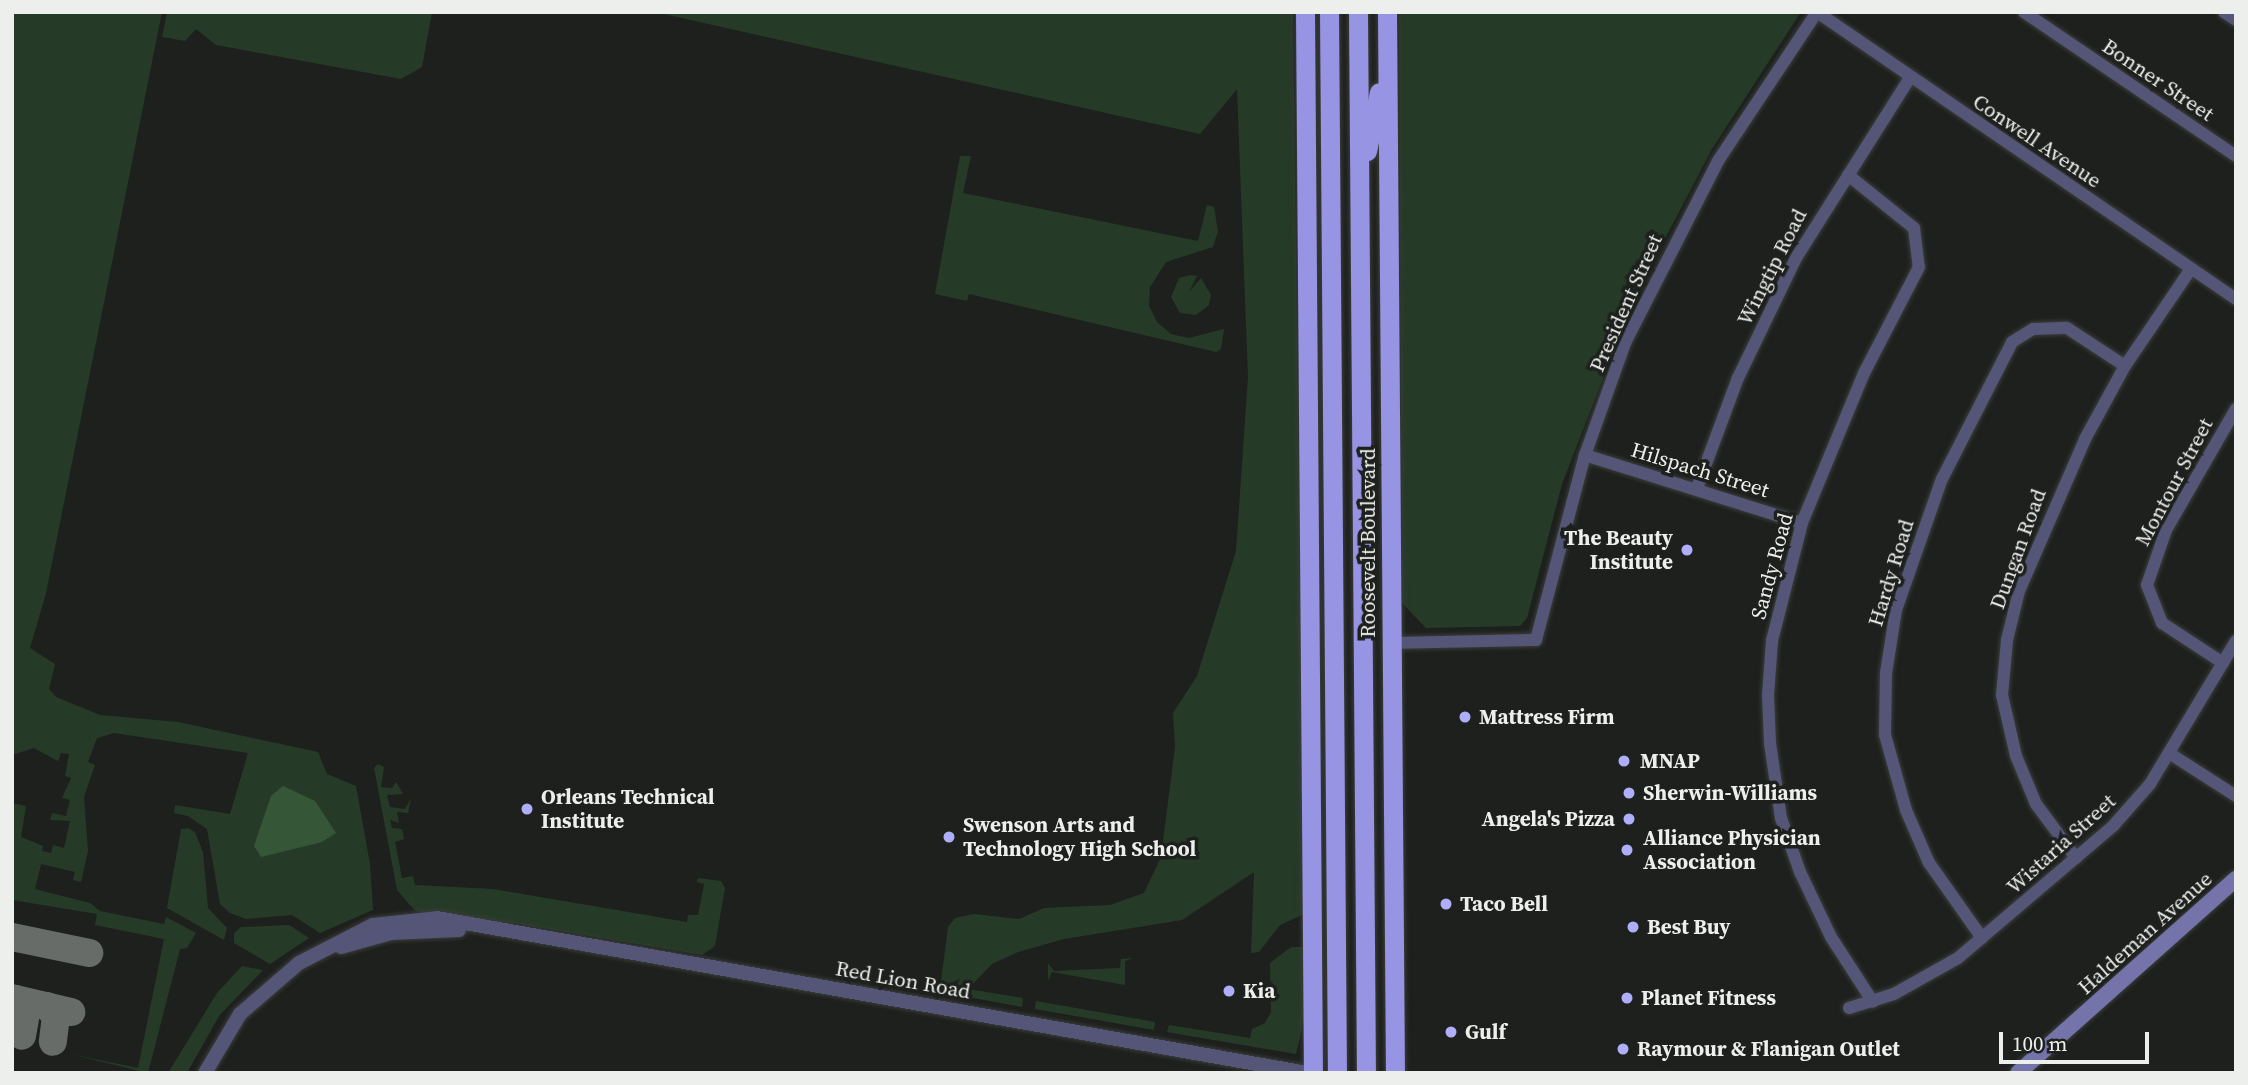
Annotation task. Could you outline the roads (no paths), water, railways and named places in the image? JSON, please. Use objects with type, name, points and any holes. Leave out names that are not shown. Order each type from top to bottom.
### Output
[{"type":"highway","points":[[1305,12],[1313,1073]]},
{"type":"highway","name":"Roosevelt Boulevard","points":[[1329,12],[1337,1073]]},
{"type":"highway","name":"Roosevelt Boulevard","points":[[1358,12],[1366,1073]]},
{"type":"highway","name":"Roosevelt Boulevard","points":[[1387,12],[1395,1073]]},
{"type":"highway","points":[[1359,186],[1387,55]]},
{"type":"highway","points":[[1307,285],[1332,384]]},
{"type":"highway","points":[[1311,797],[1334,691]]},
{"type":"main road","name":"Haldeman Avenue","points":[[2018,1073],[2236,879]]},
{"type":"street","name":"Conwell Avenue","points":[[1817,12],[2236,299]]},
{"type":"street","name":"President Street","points":[[1392,643],[1536,640],[1585,455],[1625,343],[1718,161],[1817,12]]},
{"type":"street","name":"Bonner Street","points":[[2024,12],[2236,156]]},
{"type":"street","points":[[2224,12],[2236,20]]},
{"type":"street","name":"Wingtip Road","points":[[1697,488],[1759,334],[1796,258],[1910,78]]},
{"type":"street","name":"Sandy Road","points":[[1848,175],[1914,228],[1919,267],[1864,373],[1802,523],[1772,641],[1768,695],[1775,780],[1800,872],[1831,936],[1874,1002]]},
{"type":"street","name":"Dungan Road","points":[[2076,858],[2036,804],[2016,756],[2002,695],[2007,640],[2019,591],[2059,492],[2124,366],[2191,269]]},
{"type":"street","name":"Hardy Road","points":[[1982,938],[1929,863],[1906,810],[1885,736],[1886,673],[1896,610],[1942,479],[2012,342],[2033,329],[2067,328],[2124,366]]},
{"type":"street","name":"Montour Street","points":[[2223,663],[2162,623],[2147,586],[2166,530],[2236,409]]},
{"type":"street","name":"Hilspach Street","points":[[1585,455],[1802,523]]},
{"type":"street","name":"Wistaria Street","points":[[1849,1009],[1874,1002],[1936,973],[1982,938],[2132,807],[2169,754],[2236,641]]},
{"type":"street","points":[[2169,754],[2236,796]]},
{"type":"street","name":"Red Lion Road","points":[[299,963],[344,936],[395,921],[438,918],[492,931],[1307,1073]]},
{"type":"street","name":"Red Lion Road","points":[[299,963],[370,938],[410,931],[492,931]]},
{"type":"street","points":[[205,1073],[240,1014],[299,963]]},
{"type":"place","name":"The Beauty Institute","points":[[1687,550]]},
{"type":"place","name":"Mattress Firm","points":[[1465,717]]},
{"type":"place","name":"MNAP","points":[[1624,761]]},
{"type":"place","name":"Sherwin-Williams","points":[[1629,793]]},
{"type":"place","name":"Orleans Technical Institute","points":[[527,809]]},
{"type":"place","name":"Angela's Pizza","points":[[1629,819]]},
{"type":"place","name":"Swenson Arts and Technology High School","points":[[949,837]]},
{"type":"place","name":"Alliance Physician Association","points":[[1627,850]]},
{"type":"place","name":"Taco Bell","points":[[1446,904]]},
{"type":"place","name":"Best Buy","points":[[1633,927]]},
{"type":"place","name":"Kia","points":[[1229,991]]},
{"type":"place","name":"Planet Fitness","points":[[1627,998]]},
{"type":"place","name":"Gulf","points":[[1451,1032]]},
{"type":"place","name":"Raymour & Flanigan Outlet","points":[[1623,1049]]}]
